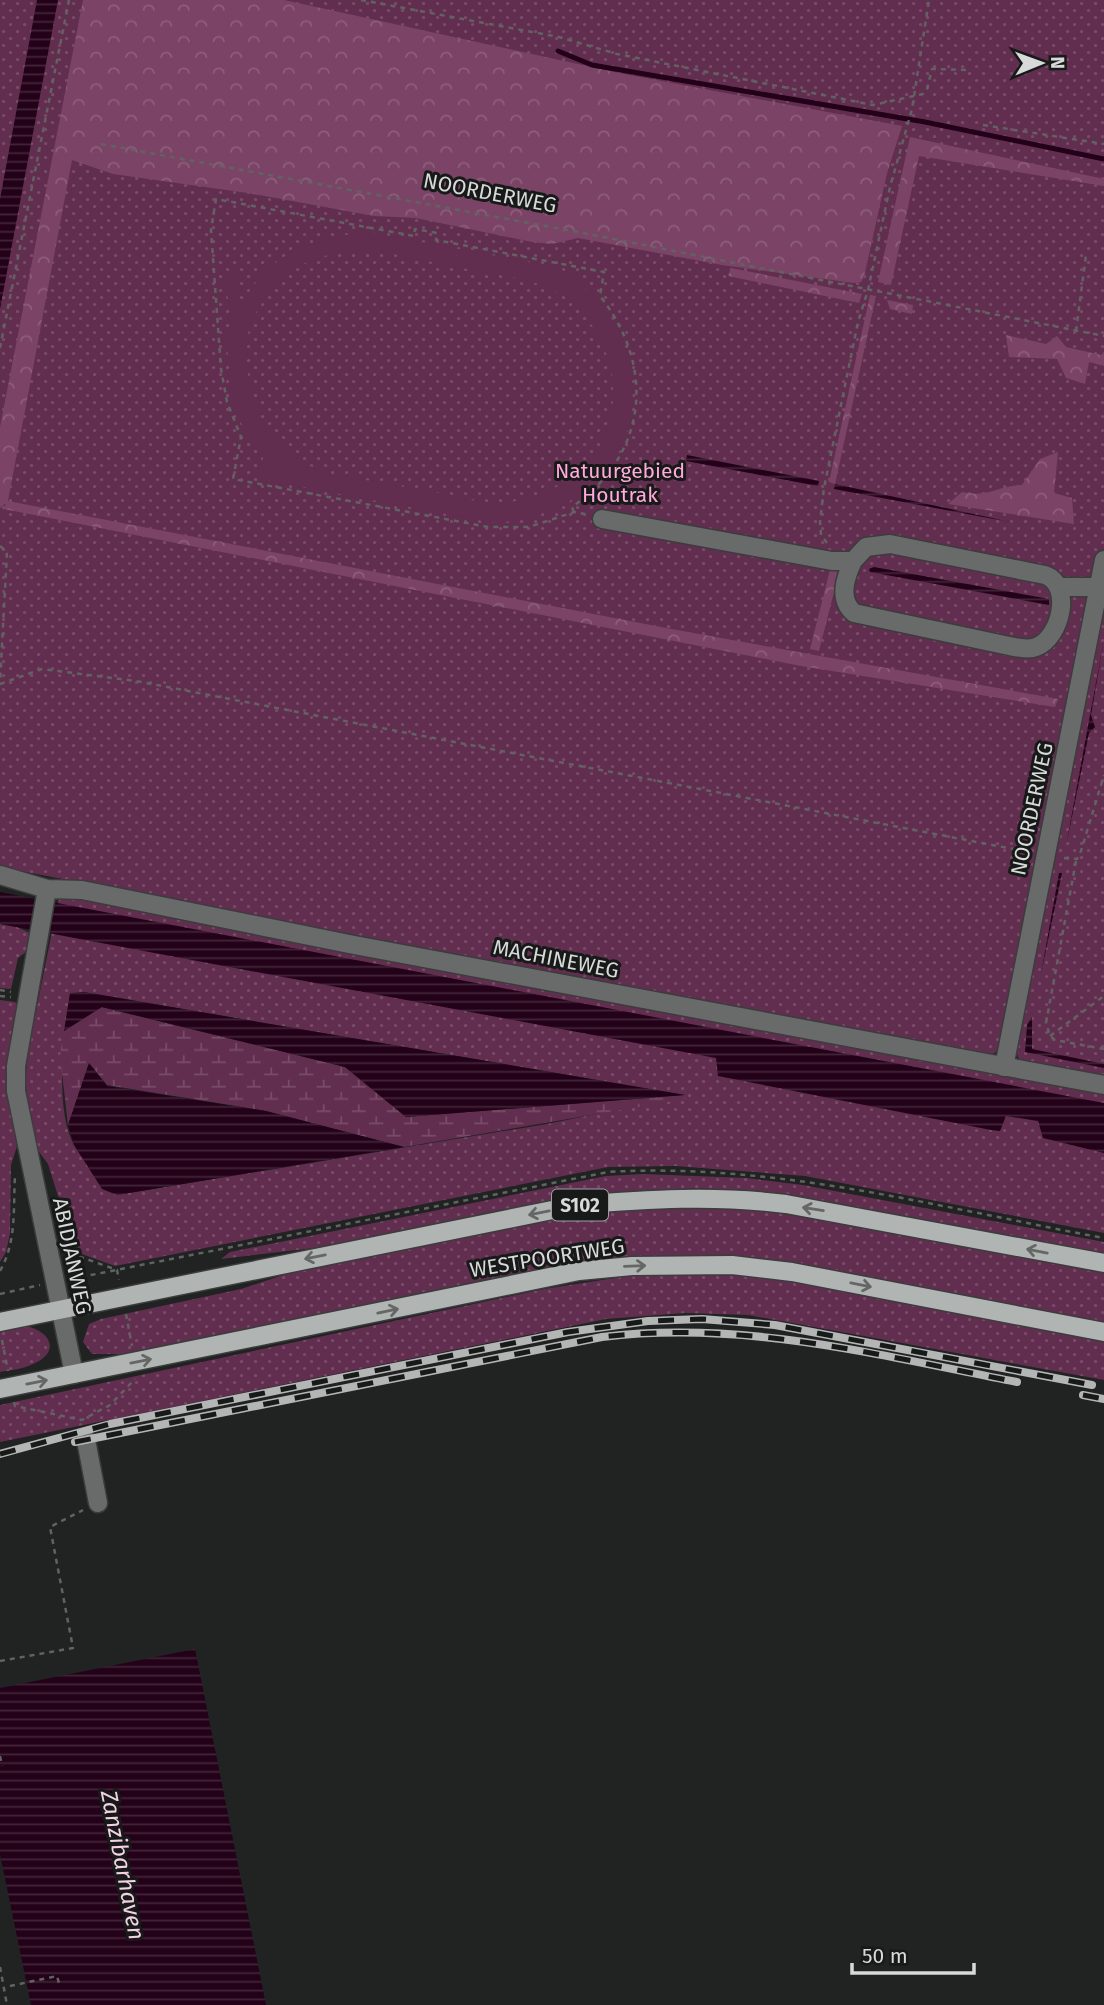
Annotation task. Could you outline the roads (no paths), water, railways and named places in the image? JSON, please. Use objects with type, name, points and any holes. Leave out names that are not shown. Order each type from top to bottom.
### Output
[{"type":"main road","name":"WESTPOORTWEG","points":[[0,1322],[577,1205],[645,1199],[745,1199],[786,1204],[1104,1263]]},
{"type":"main road","name":"WESTPOORTWEG","points":[[0,1389],[579,1271],[632,1266],[732,1265],[792,1272],[1104,1332]]},
{"type":"street","points":[[601,519],[832,561],[855,558]]},
{"type":"street","points":[[1061,587],[1060,605],[1052,630],[1040,646],[1026,648],[854,613],[848,608],[844,594],[855,558],[866,547],[890,544],[1036,572],[1051,577],[1061,587],[1098,587]]},
{"type":"street","name":"NOORDERWEG","points":[[1004,1067],[1104,560]]},
{"type":"street","name":"MACHINEWEG","points":[[0,875],[46,894],[82,890],[1104,1086]]},
{"type":"street","name":"ABIDJANWEG","points":[[46,894],[16,1066],[16,1091],[74,1374]]},
{"type":"street","points":[[86,1440],[97,1503]]},
{"type":"water","points":[[37,0],[58,0],[0,309],[0,199]]},
{"type":"water","points":[[687,455],[819,481],[818,486],[686,461]]},
{"type":"water","points":[[835,484],[1015,523],[834,489]]},
{"type":"water","points":[[874,567],[1049,599],[1049,605],[870,572],[869,569]]},
{"type":"water","points":[[1104,639],[1091,715],[1095,727],[1089,733],[1066,846]]},
{"type":"water","points":[[1059,873],[1062,873],[1041,974]]},
{"type":"water","points":[[0,892],[1104,1103],[1104,1153],[1043,1138],[1038,1121],[1006,1116],[1000,1131],[991,1130],[718,1076],[716,1058],[0,924]]},
{"type":"water","points":[[84,992],[685,1095],[406,1117],[345,1067],[102,1007],[64,1031],[70,993]]},
{"type":"water","points":[[1032,1017],[1032,1049],[1104,1064],[1104,1068],[1025,1052],[1027,1025]]},
{"type":"water","points":[[89,1063],[107,1086],[266,1111],[404,1147],[117,1195],[102,1189],[74,1145],[68,1125]]},
{"type":"water","name":"Zanzibarhaven","points":[[195,1649],[266,2005],[31,2005],[0,1854],[0,1688]]},
{"type":"waterway","points":[[558,51],[592,65],[925,122],[1104,159]]},
{"type":"railway","points":[[0,1454],[110,1424],[568,1332],[648,1321],[702,1319],[775,1325],[1092,1385]]},
{"type":"railway","points":[[75,1442],[602,1337],[655,1333],[708,1333],[811,1343],[1017,1382]]},
{"type":"railway","points":[[1083,1395],[1104,1399]]},
{"type":"park label","name":"Natuurgebied Houtrak","points":[[620,483]]}]
